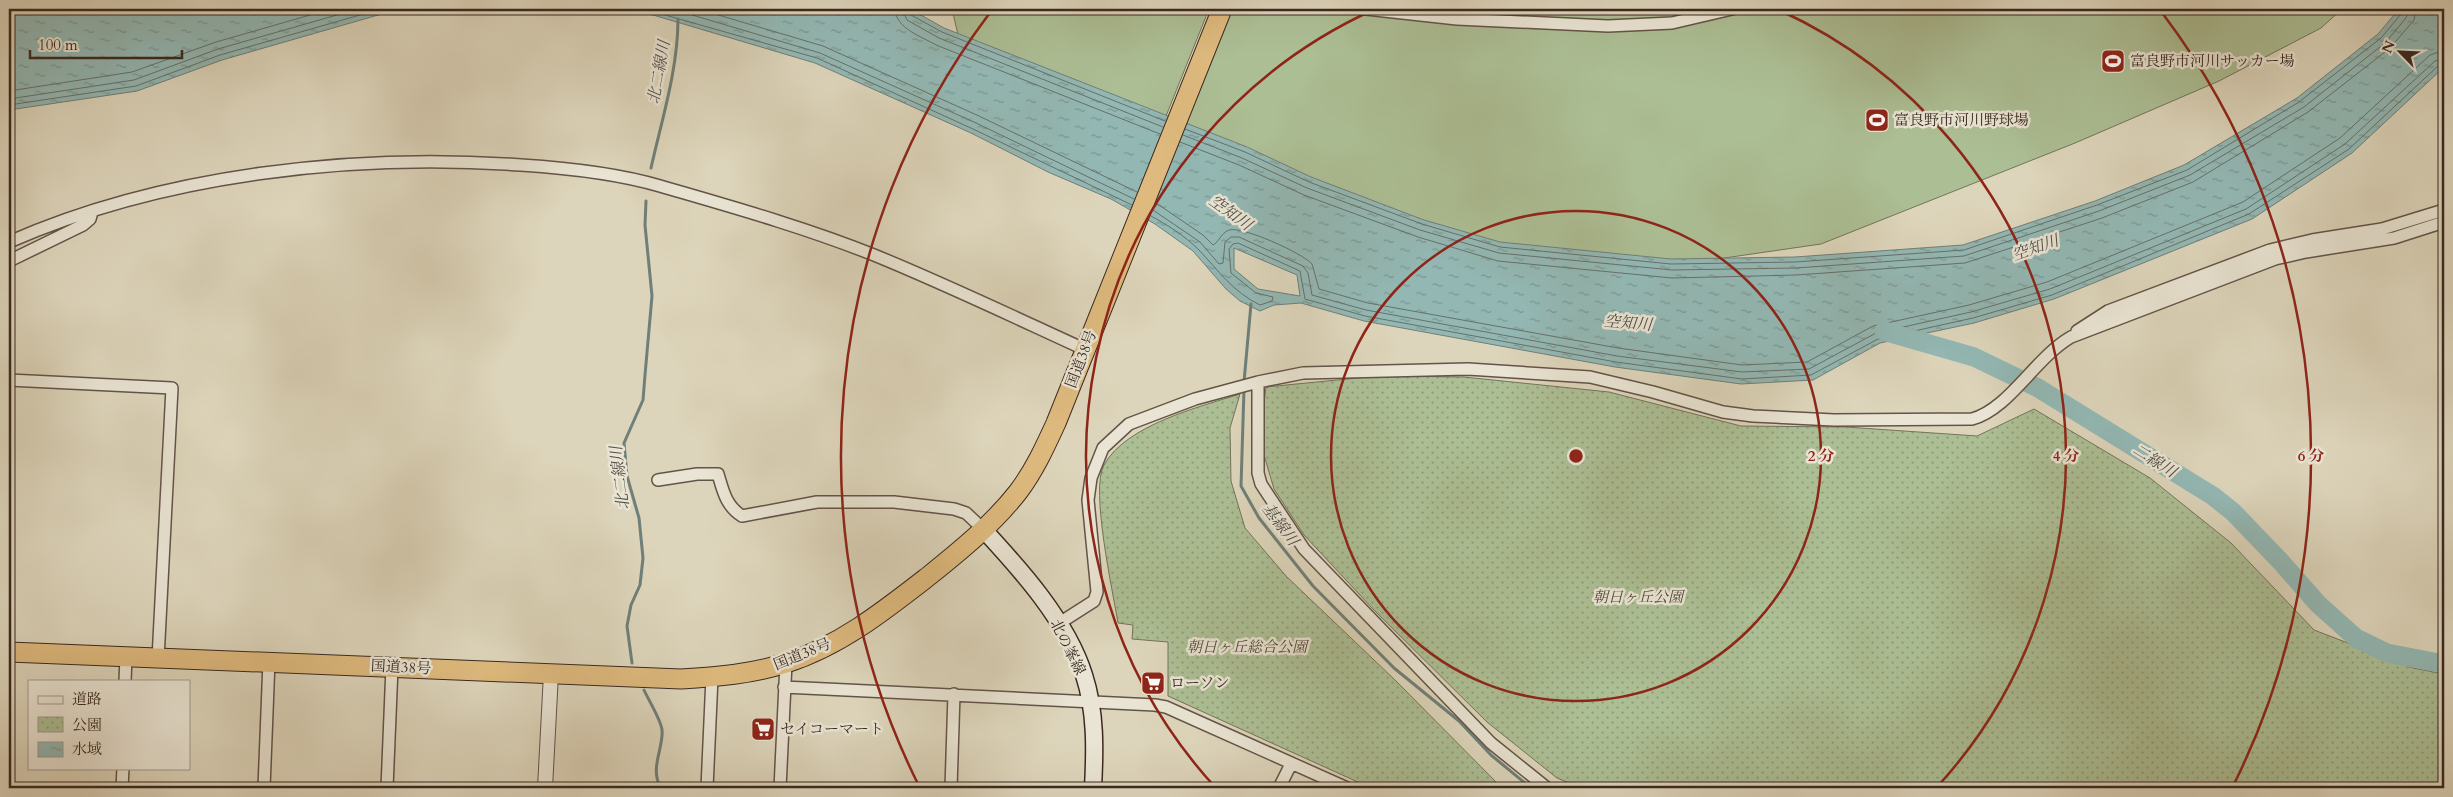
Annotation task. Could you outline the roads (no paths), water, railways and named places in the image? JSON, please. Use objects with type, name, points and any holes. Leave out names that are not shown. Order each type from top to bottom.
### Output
[{"type":"highway","name":"国道38号","points":[[9,652],[681,678],[736,674],[786,663],[815,652],[868,622],[940,566],[983,529],[1018,492],[1032,470],[1056,423],[1222,9]]},
{"type":"main road","name":"北の峯線","points":[[983,529],[1034,588],[1058,624],[1078,660],[1090,700],[1094,735],[1093,788]]},
{"type":"street","points":[[1366,9],[1457,19],[1608,26],[1672,23],[1732,9]]},
{"type":"street","points":[[9,242],[92,212],[198,185],[300,168],[421,161],[491,163],[568,169],[659,185],[818,234],[984,302],[1088,341]]},
{"type":"street","points":[[1058,624],[1094,601],[1097,592],[1088,500],[1091,478],[1103,448],[1129,424],[1195,399],[1258,382],[1303,373],[1468,369],[1590,378],[1654,392],[1723,412],[1754,416],[1834,420],[1972,419],[1991,411],[2056,346],[2108,311],[2261,253],[2291,244],[2382,229],[2444,210]]},
{"type":"street","points":[[9,261],[84,225],[90,219],[92,212]]},
{"type":"street","points":[[2070,337],[2275,260],[2306,252],[2394,238],[2444,222]]},
{"type":"street","points":[[9,380],[172,388],[158,658]]},
{"type":"street","points":[[1258,382],[1258,473],[1262,484],[1304,549],[1491,743],[1547,788]]},
{"type":"street","points":[[658,480],[697,474],[718,474],[727,502],[733,511],[742,516],[817,502],[894,502],[954,509],[966,513],[983,529]]},
{"type":"street","points":[[125,680],[126,657]]},
{"type":"street","points":[[264,788],[269,662]]},
{"type":"street","points":[[780,788],[786,663]]},
{"type":"street","points":[[387,788],[392,667]]},
{"type":"street","points":[[545,788],[551,674]]},
{"type":"street","points":[[707,788],[712,677]]},
{"type":"street","points":[[784,687],[1140,702],[1166,707],[1347,788]]},
{"type":"street","points":[[951,788],[954,694]]},
{"type":"street","points":[[1279,788],[1290,764]]},
{"type":"street","points":[[122,788],[123,770]]},
{"type":"water","points":[[32,9],[399,9],[222,60],[137,91],[9,110],[9,14]]},
{"type":"water","name":"空知川","points":[[603,9],[910,9],[944,28],[1247,147],[1311,177],[1424,220],[1500,242],[1671,259],[1795,257],[1963,245],[2095,201],[2184,165],[2297,98],[2378,34],[2399,9],[2444,9],[2444,67],[2352,153],[2252,219],[2054,299],[1974,323],[1880,343],[1813,380],[1741,384],[1615,367],[1364,321],[1301,303],[1274,305],[1260,311],[1240,301],[1226,289],[1193,251],[1155,224],[1111,199],[1048,172],[971,133],[815,63],[653,15]],"holes":[[[1234,248],[1297,275],[1300,296],[1258,289],[1234,269]]]},
{"type":"waterway","name":"北二線川","points":[[651,168],[672,75],[678,19]]},
{"type":"waterway","name":"北二線川","points":[[632,663],[627,626],[631,605],[640,585],[643,558],[639,518],[627,476],[624,443],[643,400],[652,296],[645,225],[646,201]]},
{"type":"waterway","name":"基線川","points":[[1244,382],[1251,304]]},
{"type":"waterway","name":"二線川","points":[[1884,331],[1974,357],[2038,388],[2213,496],[2233,512],[2318,604],[2356,638],[2387,653],[2444,664]]},
{"type":"waterway","name":"基線川","points":[[1244,389],[1241,486],[1259,518],[1313,586],[1394,668],[1459,721],[1491,755],[1531,788]]},
{"type":"waterway","name":"北二線川","points":[[644,690],[662,730],[656,773],[661,788]]},
{"type":"place","name":"富良野市河川サッカー場","points":[[2113,61]]},
{"type":"place","name":"富良野市河川野球場","points":[[1877,120]]},
{"type":"place","name":"ローソン","points":[[1153,683]]},
{"type":"place","name":"セイコーマート","points":[[763,729]]},
{"type":"park label","name":"朝日ヶ丘公園","points":[[1638,597]]},
{"type":"park label","name":"朝日ヶ丘総合公園","points":[[1247,647]]}]
